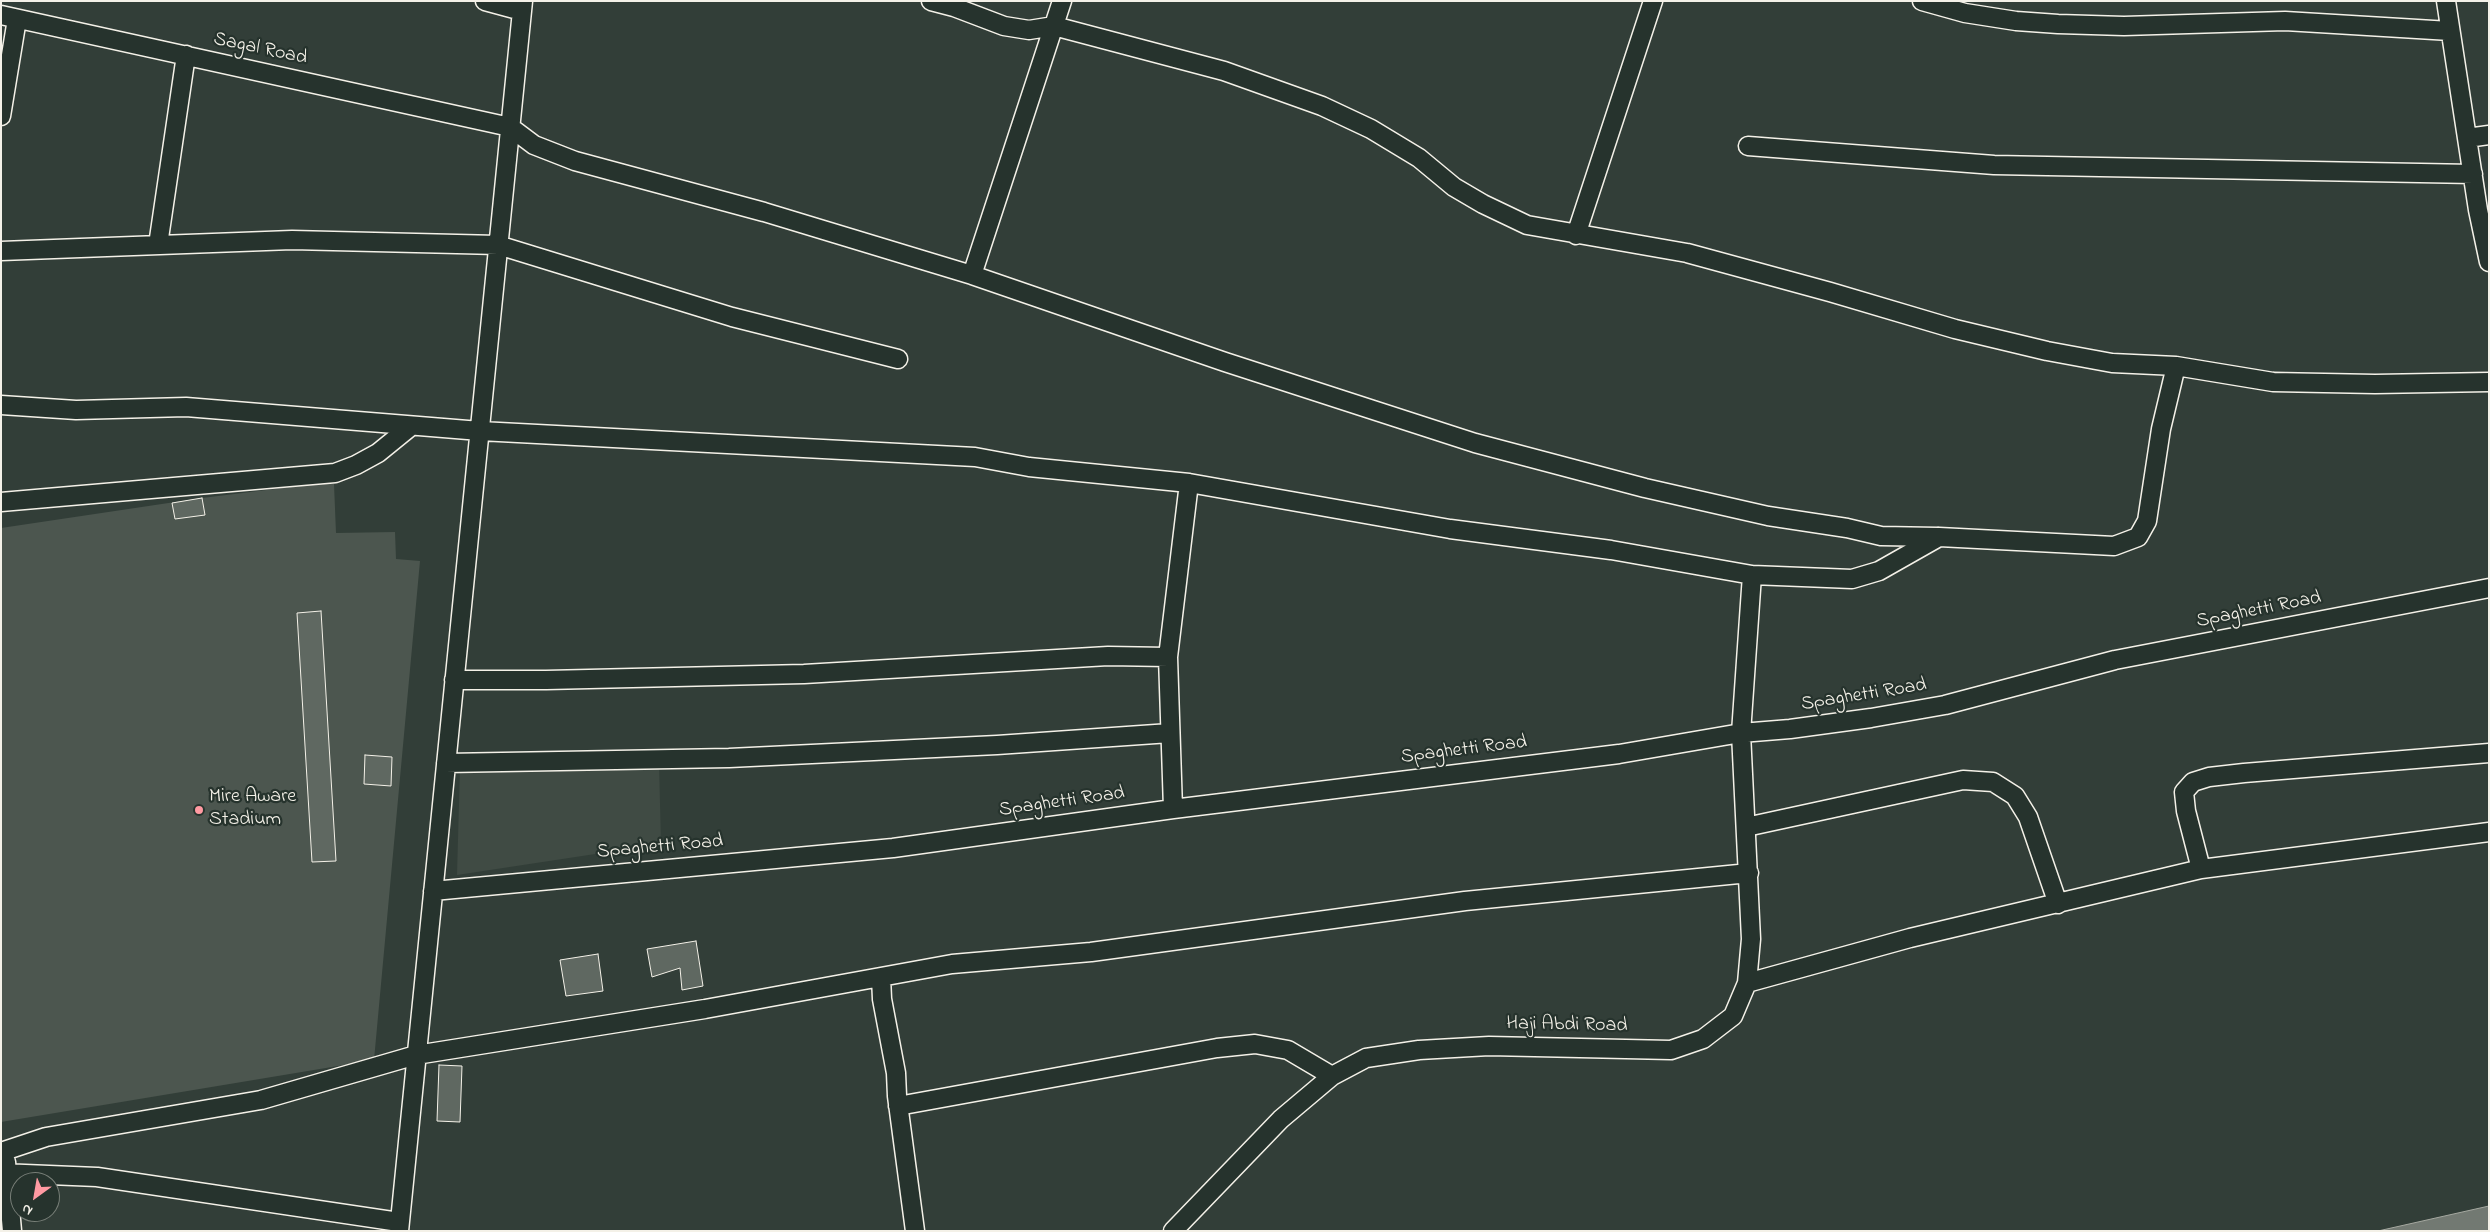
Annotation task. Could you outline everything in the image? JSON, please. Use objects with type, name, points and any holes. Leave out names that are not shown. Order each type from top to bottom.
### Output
[{"type":"street","points":[[4,1173],[97,1177],[399,1226],[522,6],[485,1]]},
{"type":"street","points":[[931,1],[954,7],[1004,26],[1029,30],[1054,26],[1224,71],[1322,106],[1371,129],[1419,158],[1454,187],[1483,204],[1527,225],[1687,253],[1955,329],[2047,351],[2112,363],[2176,366],[2273,382],[2374,384],[2489,382]]},
{"type":"street","points":[[972,275],[1062,1]]},
{"type":"street","points":[[1576,235],[1653,1]]},
{"type":"street","points":[[1922,1],[1968,7],[2016,21],[2067,24],[2124,26],[2285,21],[2373,28],[2450,31]]},
{"type":"street","points":[[2446,1],[2467,138],[2478,180],[2489,262]]},
{"type":"street","points":[[1,116],[9,17]]},
{"type":"street","name":"Sagal Road","points":[[9,17],[510,126]]},
{"type":"street","points":[[158,245],[186,56]]},
{"type":"street","points":[[510,126],[534,145],[575,161],[764,212],[972,275],[1225,362],[1474,443],[1636,485],[1768,516],[1847,528],[1881,536],[2114,546],[2138,537],[2147,521],[2161,429],[2176,366]]},
{"type":"street","points":[[2467,138],[2489,135]]},
{"type":"street","points":[[1748,146],[1994,165],[2478,180]]},
{"type":"street","points":[[1,251],[292,240],[498,245],[732,317],[898,360]]},
{"type":"street","points":[[1,406],[76,410],[186,407],[410,427],[975,457],[1029,467],[1189,484],[1450,528],[1610,550],[1752,575],[1860,578],[1895,563],[1939,537]]},
{"type":"street","points":[[1,502],[335,473],[356,465],[378,453],[410,427]]},
{"type":"street","points":[[1173,809],[1168,657],[1189,484]]},
{"type":"street","name":"Haji Abdi Road","points":[[1173,1231],[1281,1119],[1332,1076],[1366,1058],[1419,1050],[1489,1046],[1672,1050],[1703,1039],[1733,1016],[1747,982],[1751,939],[1741,732],[1752,575]]},
{"type":"street","name":"Spaghetti Road","points":[[433,892],[893,848],[1173,809],[1619,754],[1741,732],[1826,724],[1945,705],[2115,660],[2489,588]]},
{"type":"street","points":[[454,680],[556,680],[794,674],[1108,656],[1168,657]]},
{"type":"street","points":[[446,763],[729,758],[997,745],[1170,733]]},
{"type":"street","points":[[2201,869],[2186,811],[2184,792],[2193,782],[2209,777],[2244,773],[2489,753]]},
{"type":"street","points":[[1746,827],[1963,780],[1993,782],[2015,796],[2028,817],[2058,904]]},
{"type":"street","points":[[1747,982],[1910,938],[2201,869],[2489,832]]},
{"type":"street","points":[[12,1231],[3,1151],[46,1136],[261,1100],[416,1055],[705,1009],[952,964],[1092,952],[1465,901],[1749,873]]},
{"type":"street","points":[[881,976],[882,999],[896,1073],[898,1106],[915,1231]]},
{"type":"street","points":[[898,1106],[1217,1048],[1255,1044],[1288,1050],[1332,1076]]},
{"type":"shaded area","name":"Mire Aware Stadium","points":[[315,484],[334,484],[336,533],[395,532],[396,559],[420,561],[374,1060],[1,1122],[1,528],[202,498]]},
{"type":"shaded area","points":[[659,763],[661,844],[457,875],[460,768]]},
{"type":"shaded area","points":[[2489,1206],[2489,1231],[2378,1231]]},
{"type":"building","points":[[202,498],[205,515],[175,519],[172,503]]},
{"type":"building","points":[[321,611],[336,861],[312,862],[297,613]]},
{"type":"building","points":[[365,755],[392,757],[391,786],[364,784]]},
{"type":"building","points":[[696,941],[703,986],[682,990],[680,968],[652,977],[647,949]]},
{"type":"building","points":[[598,954],[603,991],[566,996],[560,960]]},
{"type":"building","points":[[439,1065],[462,1066],[460,1122],[437,1121]]},
{"type":"place","name":"Mire Aware Stadium","points":[[199,810]]}]
